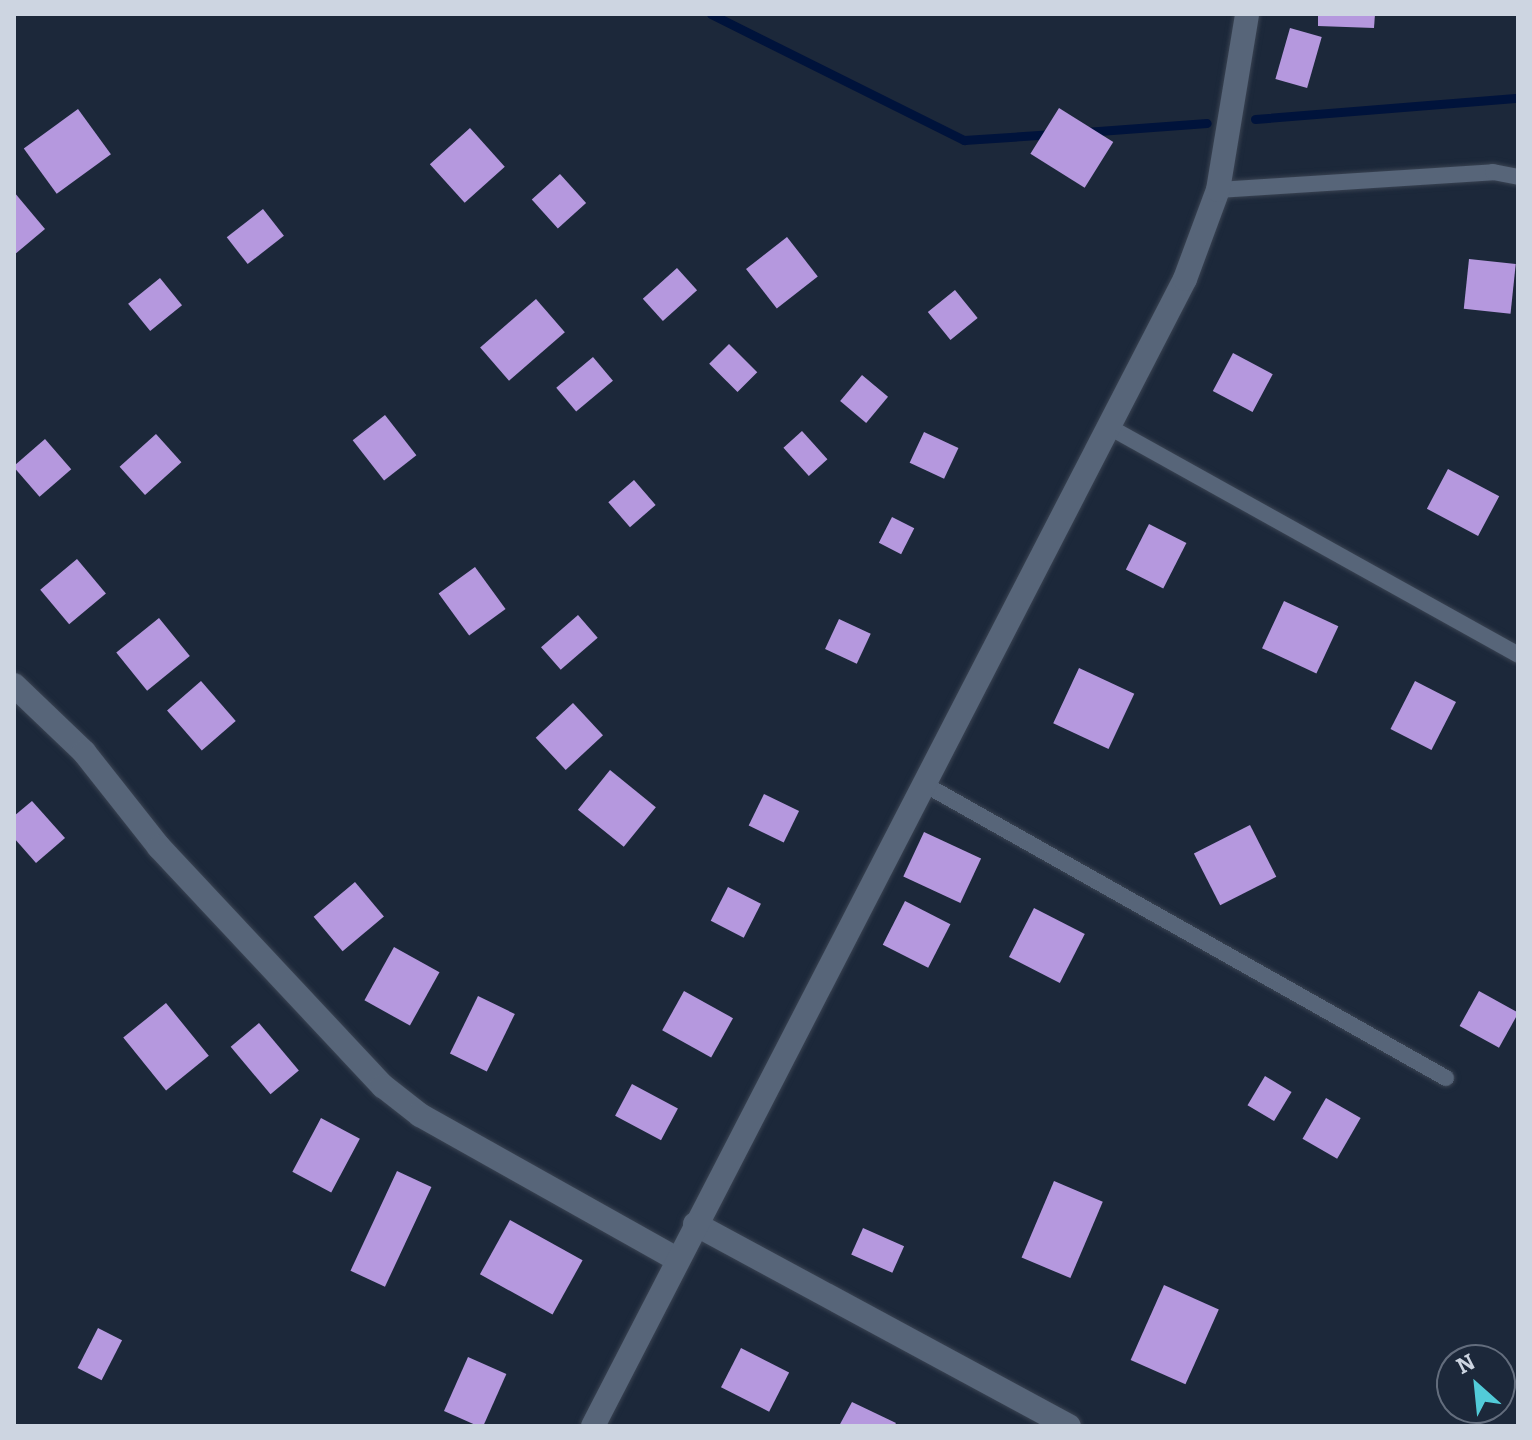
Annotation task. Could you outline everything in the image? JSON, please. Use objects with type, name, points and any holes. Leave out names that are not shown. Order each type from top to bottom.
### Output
[{"type":"street","points":[[593,1426],[1185,279],[1218,190],[1247,14]]},
{"type":"street","points":[[14,685],[84,752],[169,859],[383,1086],[420,1115],[677,1259]]},
{"type":"street","points":[[695,1224],[1069,1426]]},
{"type":"lane","points":[[1218,190],[1493,172],[1518,177]]},
{"type":"lane","points":[[1109,427],[1518,655]]},
{"type":"lane","points":[[924,784],[1446,1078]]},
{"type":"building","points":[[1318,14],[1375,14],[1374,28],[1318,26]]},
{"type":"building","points":[[1290,28],[1322,37],[1307,88],[1275,79]]},
{"type":"building","points":[[1059,108],[1113,142],[1085,188],[1030,154]]},
{"type":"building","points":[[78,109],[111,154],[57,194],[24,148]]},
{"type":"building","points":[[470,128],[505,167],[465,203],[430,164]]},
{"type":"building","points":[[560,174],[586,203],[558,228],[532,199]]},
{"type":"building","points":[[14,192],[45,229],[14,255]]},
{"type":"building","points":[[263,209],[284,236],[248,264],[227,237]]},
{"type":"building","points":[[787,237],[818,276],[777,308],[746,269]]},
{"type":"building","points":[[1469,259],[1516,264],[1511,314],[1464,309]]},
{"type":"building","points":[[677,268],[697,290],[663,321],[643,299]]},
{"type":"building","points":[[160,278],[182,305],[150,331],[128,304]]},
{"type":"building","points":[[955,290],[978,318],[950,340],[928,312]]},
{"type":"building","points":[[536,299],[565,332],[509,381],[480,348]]},
{"type":"building","points":[[729,344],[757,372],[737,392],[709,364]]},
{"type":"building","points":[[1233,353],[1273,374],[1253,412],[1213,391]]},
{"type":"building","points":[[593,357],[613,381],[576,412],[556,388]]},
{"type":"building","points":[[862,375],[888,397],[866,423],[840,401]]},
{"type":"building","points":[[385,415],[416,455],[384,480],[353,440]]},
{"type":"building","points":[[802,431],[827,459],[809,476],[783,448]]},
{"type":"building","points":[[924,432],[958,448],[944,479],[910,463]]},
{"type":"building","points":[[156,434],[181,462],[145,495],[120,467]]},
{"type":"building","points":[[45,439],[71,469],[40,497],[14,466]]},
{"type":"building","points":[[1448,469],[1499,496],[1478,536],[1427,509]]},
{"type":"building","points":[[634,480],[656,505],[630,527],[608,502]]},
{"type":"building","points":[[892,517],[914,528],[901,554],[879,543]]},
{"type":"building","points":[[1149,524],[1186,543],[1163,589],[1126,569]]},
{"type":"building","points":[[77,559],[106,593],[69,624],[40,590]]},
{"type":"building","points":[[475,567],[506,609],[469,636],[439,593]]},
{"type":"building","points":[[1284,601],[1338,626],[1316,673],[1262,648]]},
{"type":"building","points":[[578,615],[598,638],[561,670],[541,647]]},
{"type":"building","points":[[159,618],[190,656],[147,691],[116,653]]},
{"type":"building","points":[[839,619],[871,634],[857,664],[825,649]]},
{"type":"building","points":[[1079,668],[1134,694],[1109,749],[1053,723]]},
{"type":"building","points":[[201,681],[236,721],[202,751],[167,711]]},
{"type":"building","points":[[1415,681],[1456,702],[1431,750],[1390,729]]},
{"type":"building","points":[[573,703],[603,735],[566,770],[536,738]]},
{"type":"building","points":[[610,770],[656,807],[624,847],[578,810]]},
{"type":"building","points":[[764,794],[799,811],[784,843],[749,825]]},
{"type":"building","points":[[32,801],[65,838],[36,863],[14,838],[14,816]]},
{"type":"building","points":[[1250,825],[1276,877],[1220,905],[1194,854]]},
{"type":"building","points":[[924,832],[981,859],[960,903],[903,876]]},
{"type":"building","points":[[355,882],[384,916],[343,951],[314,917]]},
{"type":"building","points":[[728,887],[761,904],[744,938],[711,921]]},
{"type":"building","points":[[905,901],[950,924],[928,968],[883,945]]},
{"type":"building","points":[[1034,908],[1085,934],[1060,983],[1009,957]]},
{"type":"building","points":[[394,947],[439,972],[410,1026],[364,1000]]},
{"type":"building","points":[[684,991],[733,1018],[711,1058],[662,1030]]},
{"type":"building","points":[[1479,991],[1518,1013],[1499,1048],[1460,1026]]},
{"type":"building","points":[[478,996],[515,1014],[487,1071],[450,1054]]},
{"type":"building","points":[[166,1003],[209,1056],[166,1090],[123,1038]]},
{"type":"building","points":[[259,1023],[299,1070],[271,1094],[231,1047]]},
{"type":"building","points":[[1265,1076],[1292,1092],[1274,1121],[1247,1105]]},
{"type":"building","points":[[632,1084],[678,1108],[661,1140],[615,1116]]},
{"type":"building","points":[[1326,1098],[1361,1118],[1337,1159],[1302,1139]]},
{"type":"building","points":[[321,1118],[360,1139],[331,1193],[292,1172]]},
{"type":"building","points":[[397,1171],[431,1187],[385,1287],[351,1271]]},
{"type":"building","points":[[1054,1181],[1103,1202],[1070,1278],[1022,1257]]},
{"type":"building","points":[[510,1220],[583,1260],[553,1314],[480,1274]]},
{"type":"building","points":[[863,1228],[904,1246],[892,1273],[851,1254]]},
{"type":"building","points":[[1164,1285],[1219,1309],[1185,1384],[1131,1360]]},
{"type":"building","points":[[98,1328],[122,1340],[102,1380],[78,1368]]},
{"type":"building","points":[[741,1348],[789,1373],[769,1412],[721,1387]]},
{"type":"building","points":[[468,1357],[506,1374],[483,1426],[444,1411]]},
{"type":"building","points":[[852,1402],[896,1423],[894,1426],[839,1426]]},
{"type":"waterway","points":[[711,14],[964,140],[1054,134]]},
{"type":"waterway","points":[[1255,119],[1518,98]]},
{"type":"waterway","points":[[1085,132],[1207,123]]}]
